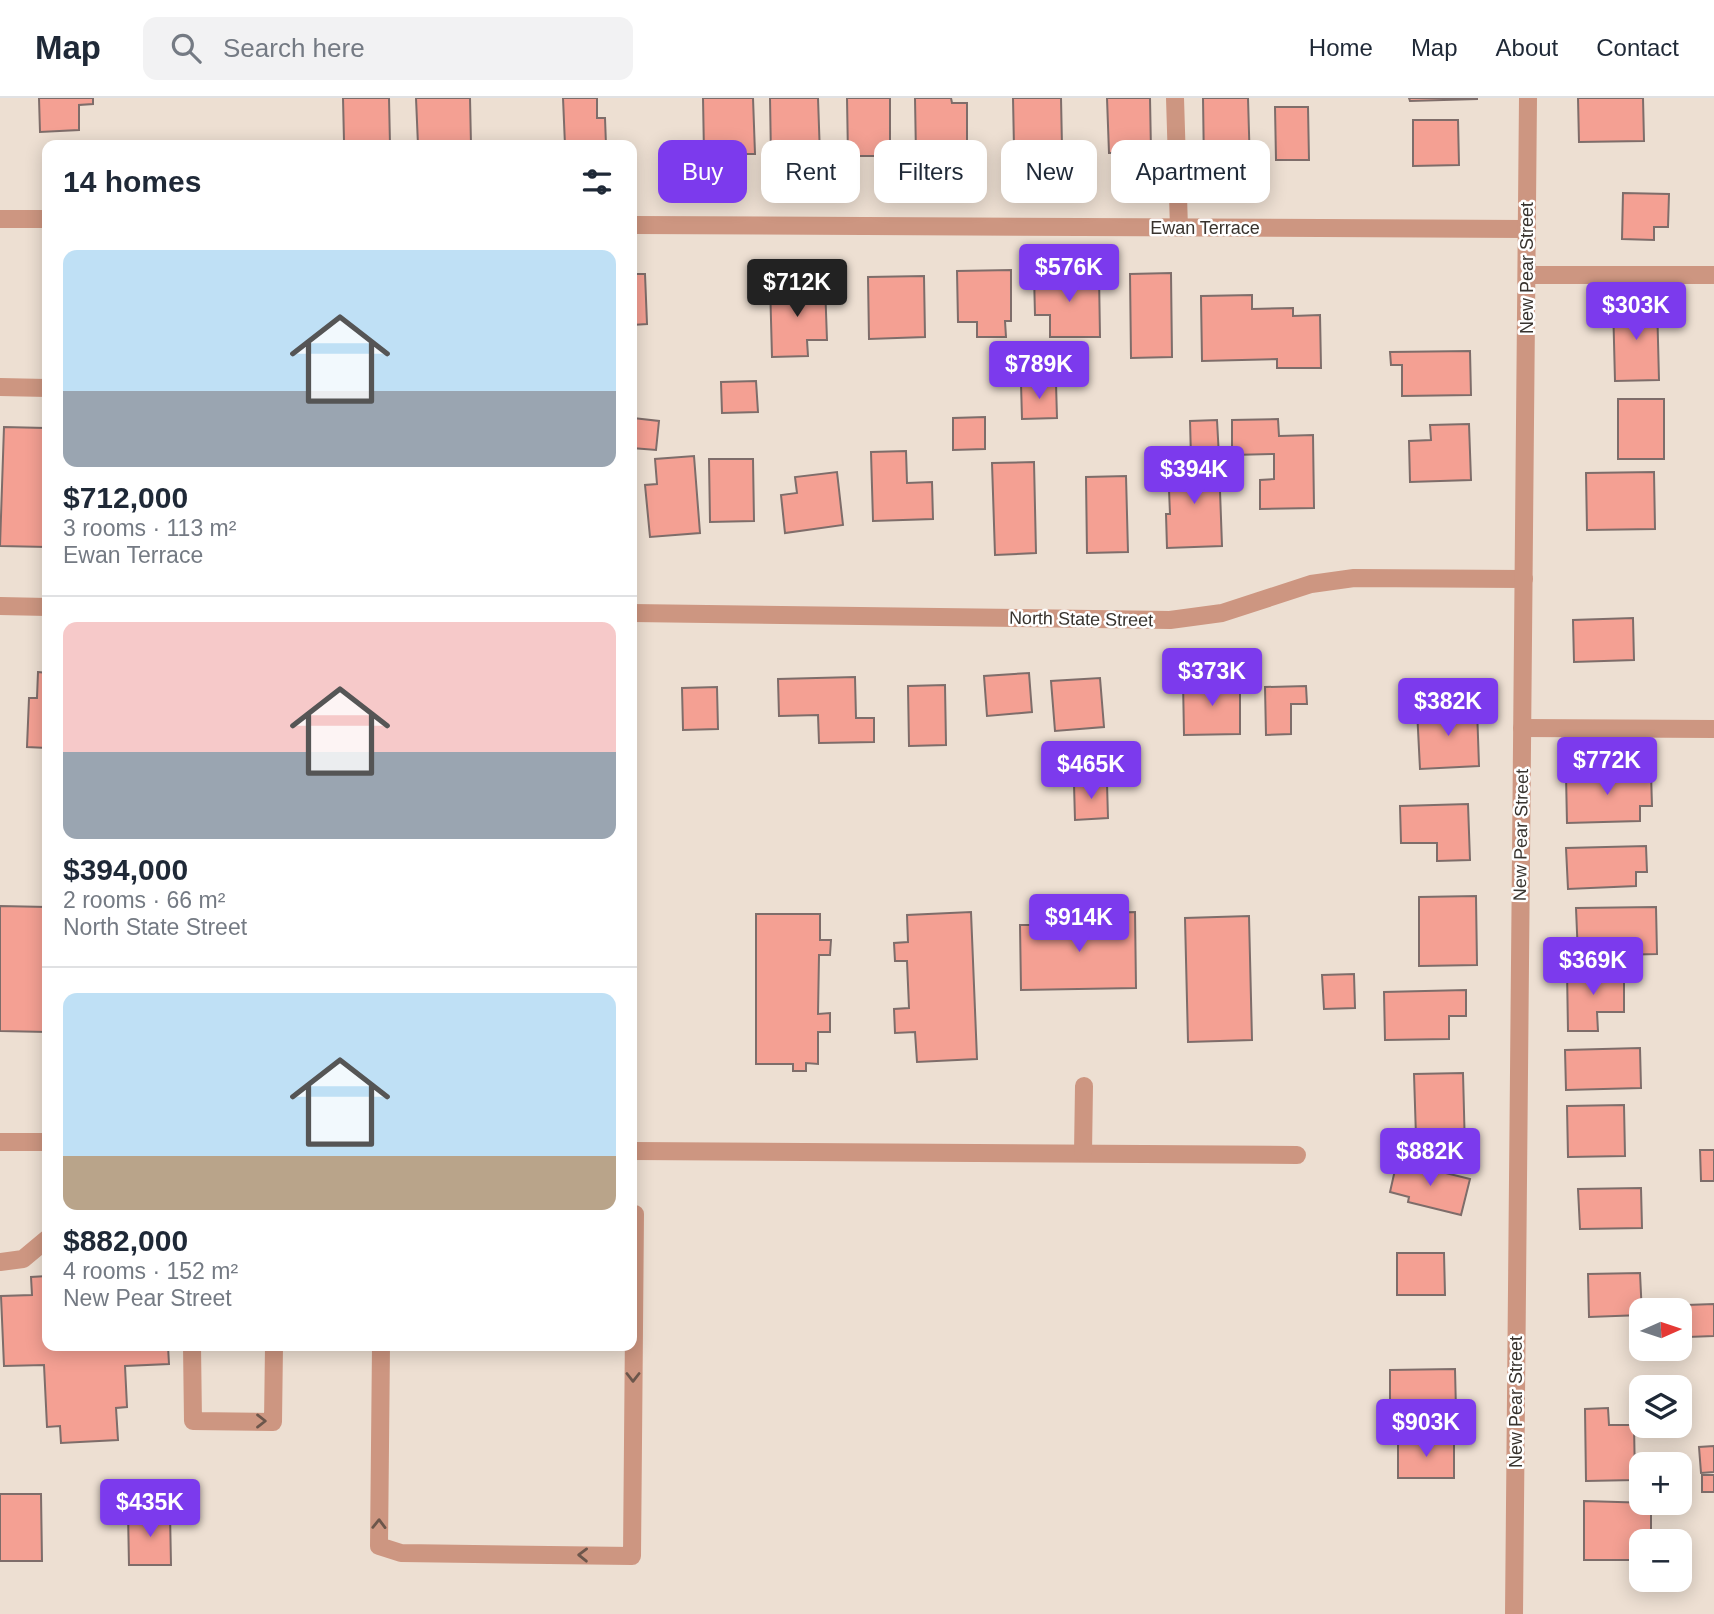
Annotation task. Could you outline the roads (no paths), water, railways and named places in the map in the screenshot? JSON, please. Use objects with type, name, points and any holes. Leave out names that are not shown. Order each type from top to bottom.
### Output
[{"type":"street","points":[[1175,98],[1179,228]]},
{"type":"street","name":"New Pear Street","points":[[1514,1614],[1528,98]]},
{"type":"street","points":[[0,219],[42,219]]},
{"type":"street","name":"Ewan Terrace","points":[[637,225],[1527,229]]},
{"type":"street","points":[[1527,275],[1714,275]]},
{"type":"street","points":[[0,387],[42,388]]},
{"type":"street","name":"North State Street","points":[[637,613],[1170,620],[1223,613],[1311,584],[1354,578],[1524,579]]},
{"type":"street","points":[[0,606],[42,607]]},
{"type":"street","points":[[1522,728],[1714,729]]},
{"type":"street","points":[[1083,1153],[1084,1086]]},
{"type":"street","points":[[0,1142],[42,1142]]},
{"type":"street","points":[[637,1151],[1297,1155]]},
{"type":"street","points":[[0,1262],[23,1259],[42,1243]]},
{"type":"street","points":[[192,1351],[193,1421],[273,1422],[274,1351]]},
{"type":"street","points":[[381,1351],[379,1546],[401,1553],[632,1556],[634,1351]]}]
